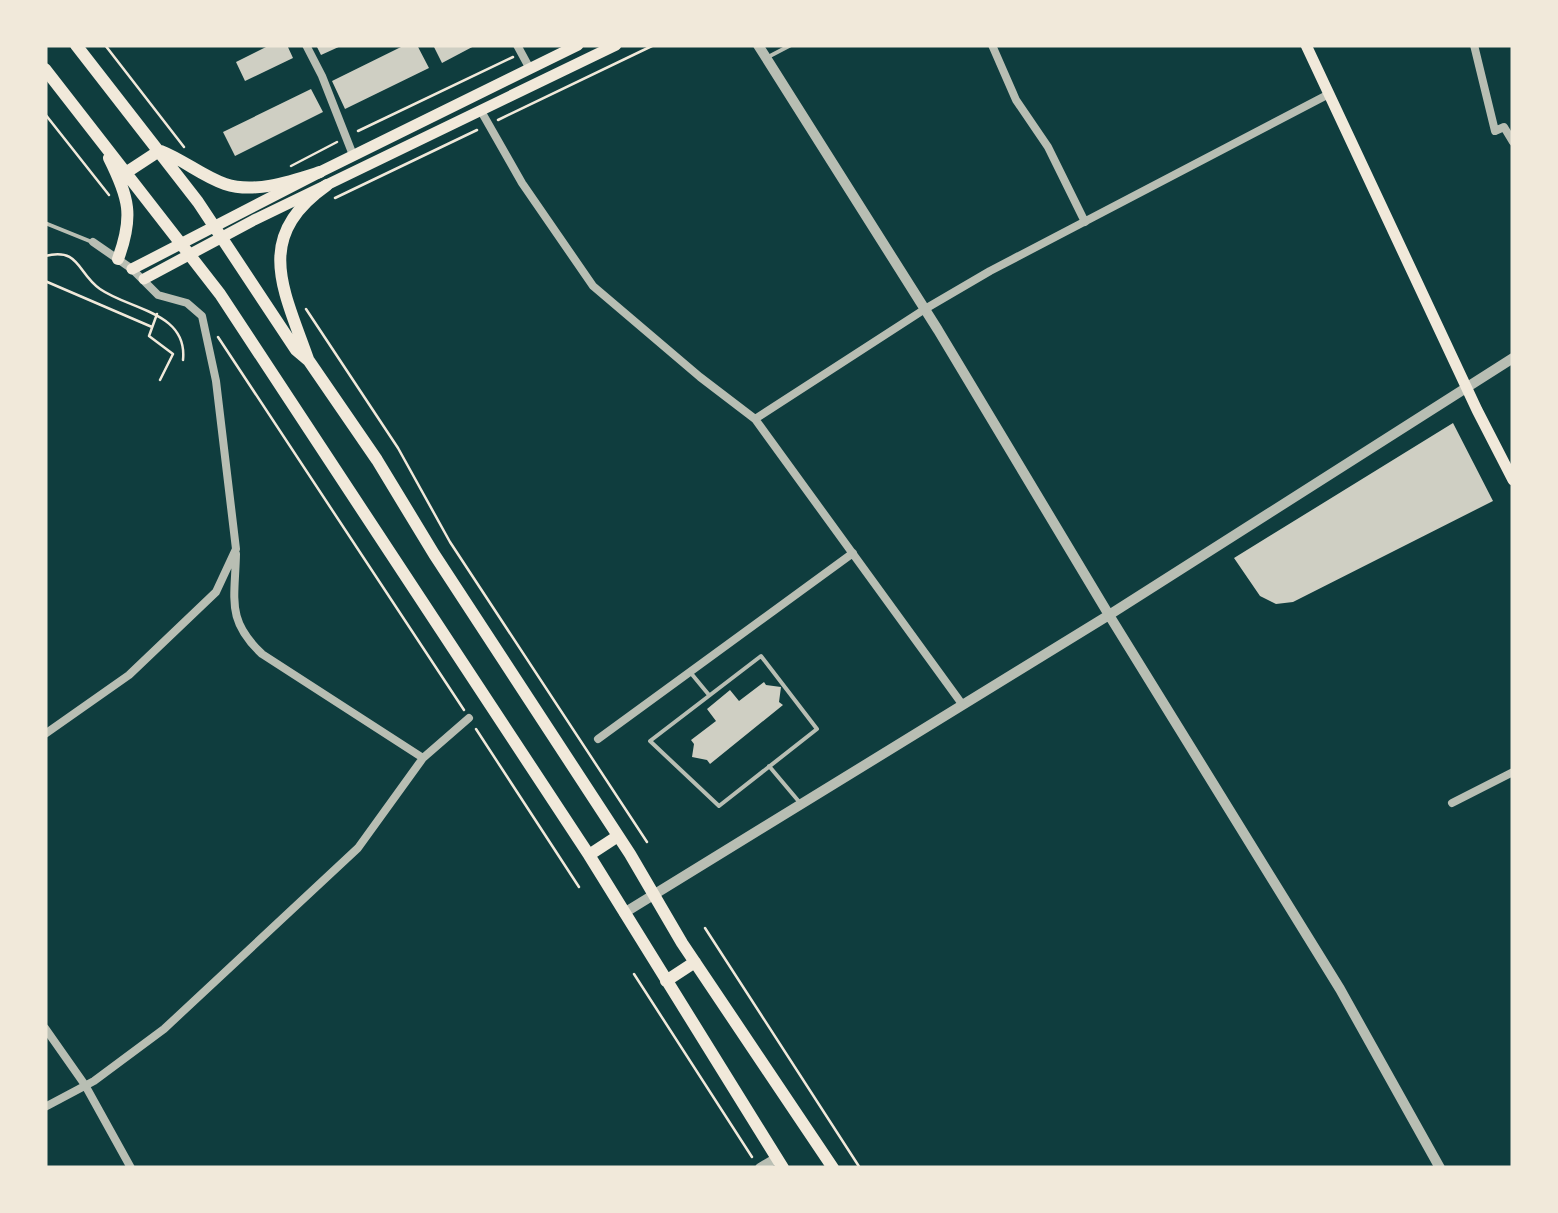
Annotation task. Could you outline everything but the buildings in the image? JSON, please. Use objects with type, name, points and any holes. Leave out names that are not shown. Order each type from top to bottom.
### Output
[{"type":"main road","points":[[76,45],[218,232],[296,350],[309,361],[378,460],[695,962],[833,1168]]},
{"type":"main road","points":[[218,232],[320,172],[578,45]]},
{"type":"main road","points":[[132,269],[328,185],[616,45]]},
{"type":"main road","points":[[1306,45],[1513,480]]},
{"type":"main road","points":[[45,69],[186,248],[589,855],[780,1163]]},
{"type":"main road","points":[[101,142],[128,204],[130,225],[118,259]]},
{"type":"main road","points":[[158,150],[229,186],[275,185],[320,172]]},
{"type":"main road","points":[[127,172],[158,150]]},
{"type":"main road","points":[[309,361],[282,286],[279,250],[293,214],[328,185]]},
{"type":"main road","points":[[144,279],[186,248]]},
{"type":"main road","points":[[589,855],[618,836]]},
{"type":"main road","points":[[666,981],[695,962]]},
{"type":"street","points":[[306,45],[354,155]]},
{"type":"street","points":[[758,45],[924,308],[1340,989],[1440,1168]]},
{"type":"street","points":[[992,45],[1016,100],[1048,147],[1085,222]]},
{"type":"street","points":[[1474,45],[1495,131],[1504,127],[1513,142]]},
{"type":"street","points":[[519,49],[530,69]]},
{"type":"street","points":[[755,419],[924,308],[1330,94]]},
{"type":"street","points":[[481,111],[522,183],[594,286],[700,378],[755,419],[962,704]]},
{"type":"street","points":[[93,242],[132,269],[158,295],[187,303],[202,316],[216,382],[236,549],[235,612],[244,636],[262,654],[423,758]]},
{"type":"street","points":[[624,913],[1109,615],[1513,358]]},
{"type":"street","points":[[45,734],[129,674],[216,592],[236,549]]},
{"type":"street","points":[[598,739],[853,554]]},
{"type":"street","points":[[45,1106],[85,1086],[164,1029],[358,848],[423,758],[469,718]]},
{"type":"street","points":[[1452,803],[1513,772]]},
{"type":"street","points":[[45,1028],[85,1086],[130,1168]]},
{"type":"street","points":[[760,1168],[780,1163]]},
{"type":"lane","points":[[765,58],[790,45]]},
{"type":"lane","points":[[45,223],[93,242]]},
{"type":"lane","points":[[761,656],[817,728],[769,766],[718,806],[650,741],[761,656]]},
{"type":"lane","points":[[690,672],[710,696]]},
{"type":"lane","points":[[769,766],[801,804]]},
{"type":"path","points":[[104,45],[186,151]]},
{"type":"path","points":[[323,204],[654,45]]},
{"type":"path","points":[[285,169],[519,49]]},
{"type":"path","points":[[45,114],[109,194]]},
{"type":"path","points":[[45,256],[62,253],[74,258],[96,286],[114,298],[158,314],[178,332],[183,360]]},
{"type":"path","points":[[45,281],[152,327]]},
{"type":"path","points":[[301,302],[398,448],[450,542],[648,842]]},
{"type":"path","points":[[158,314],[149,336],[173,354],[160,380]]},
{"type":"path","points":[[202,316],[232,355],[579,888]]},
{"type":"path","points":[[705,928],[860,1168]]},
{"type":"path","points":[[634,974],[760,1168]]}]
